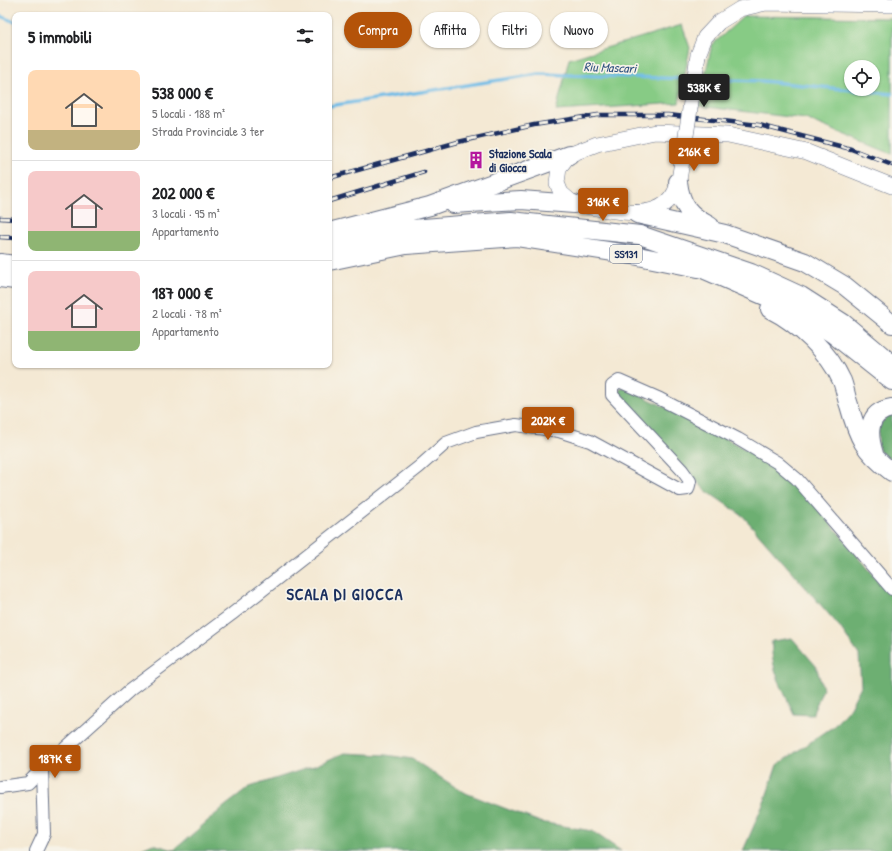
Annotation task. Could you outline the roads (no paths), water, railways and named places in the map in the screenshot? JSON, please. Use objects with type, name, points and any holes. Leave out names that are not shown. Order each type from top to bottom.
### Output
[{"type":"highway","points":[[332,231],[430,206],[569,155]]},
{"type":"highway","points":[[678,182],[680,198],[688,211],[707,225],[725,234]]},
{"type":"highway","points":[[430,206],[521,200],[574,204]]},
{"type":"highway","points":[[637,214],[725,234],[805,262],[845,286],[892,324]]},
{"type":"highway","name":"SS131","points":[[332,243],[399,230],[511,221],[640,235],[751,273],[801,296],[843,323],[892,364]]},
{"type":"highway","name":"SS131","points":[[332,259],[406,245],[517,237],[633,255],[703,269],[796,310],[833,334],[892,381]]},
{"type":"highway","points":[[0,263],[12,265]]},
{"type":"highway","points":[[703,269],[738,293],[786,317],[806,334],[823,353],[842,381],[857,432],[864,446],[876,460],[892,472]]},
{"type":"highway","points":[[0,278],[12,280]]},
{"type":"highway","points":[[876,460],[870,438],[871,424],[880,413],[892,408]]},
{"type":"main road","points":[[892,5],[766,3],[740,8],[719,22],[705,37],[698,55],[683,156],[678,182],[672,197],[664,206],[637,214],[574,204],[561,193],[557,183],[558,168],[569,155],[597,144],[655,132],[728,135],[807,152],[892,186]]},
{"type":"street","points":[[0,787],[28,783],[130,690],[232,614],[419,467],[446,443],[476,432],[516,425],[558,431],[590,441],[680,490],[688,489],[690,481],[682,470],[612,395],[612,386],[619,381],[653,396],[732,436],[778,463],[797,479],[892,589]]},
{"type":"street","points":[[36,851],[44,834],[42,769]]},
{"type":"waterway","name":"Riu Mascari","points":[[0,16],[12,21]]},
{"type":"waterway","name":"Riu Mascari","points":[[332,106],[539,74],[692,79]]},
{"type":"waterway","name":"Riu Mascari","points":[[698,79],[762,81],[892,94]]},
{"type":"railway","points":[[332,177],[458,142],[534,125],[598,115],[668,115],[759,125],[851,149],[892,165]]},
{"type":"railway","points":[[332,200],[424,172]]},
{"type":"railway","points":[[0,218],[12,219]]},
{"type":"railway","points":[[0,237],[12,238]]},
{"type":"place","name":"Stazione Scala di Giocca","points":[[476,160]]},
{"type":"district","name":"SCALA DI GIOCCA","points":[[345,594]]}]
